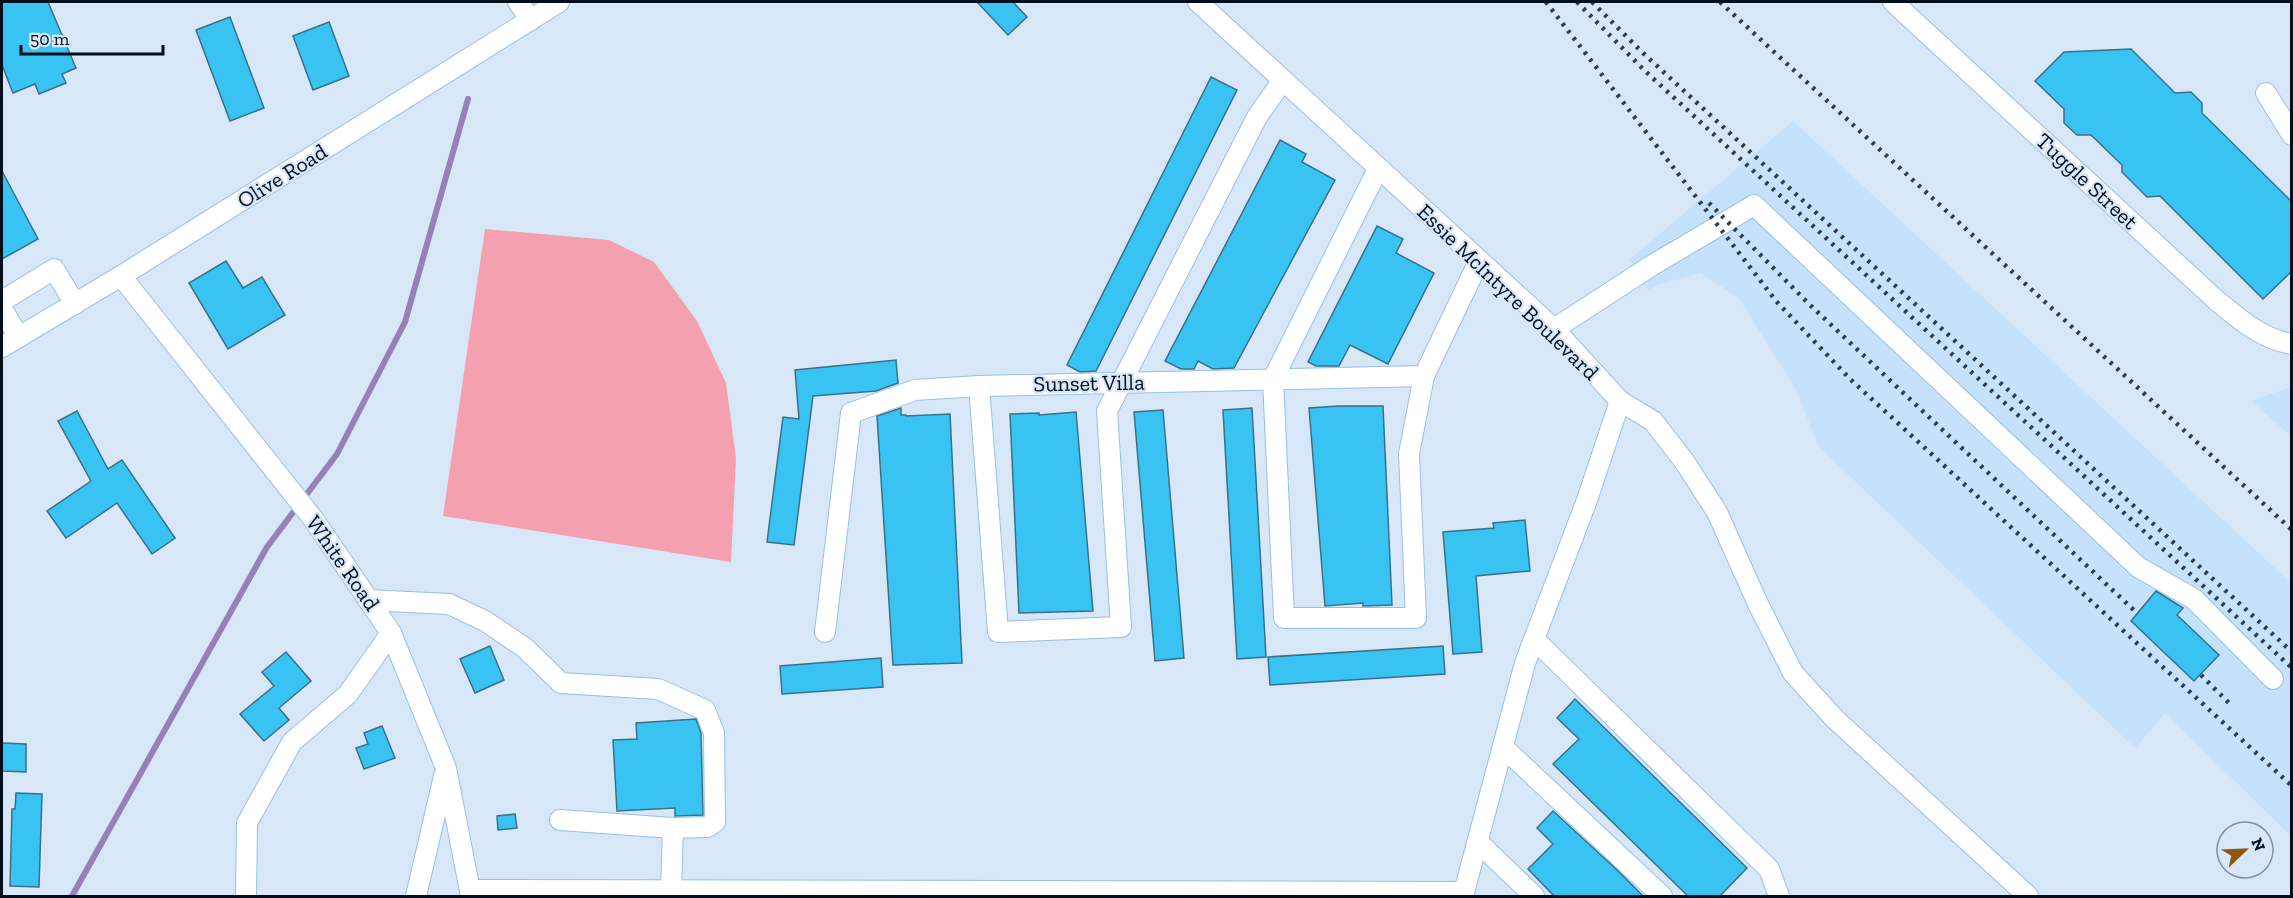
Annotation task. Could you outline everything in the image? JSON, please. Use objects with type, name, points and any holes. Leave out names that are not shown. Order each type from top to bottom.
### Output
[{"type":"street","points":[[518,2],[531,20]]},
{"type":"street","name":"Olive Road","points":[[2,347],[121,276],[560,2]]},
{"type":"street","name":"Essie McIntyre Boulevard","points":[[1198,2],[1554,329],[1620,400],[1653,421],[1684,461],[1717,512],[1758,604],[1793,673],[1835,719],[2028,897]]},
{"type":"street","name":"Tuggle Street","points":[[1893,2],[2216,300],[2255,331],[2274,340],[2292,344]]},
{"type":"street","points":[[979,386],[998,632],[1121,627],[1107,411],[1257,117],[1283,80]]},
{"type":"street","points":[[2266,93],[2292,135]]},
{"type":"street","points":[[1378,169],[1273,379],[1284,618],[1416,618],[1409,454],[1424,376],[1479,261]]},
{"type":"street","points":[[1554,329],[1651,266],[1754,205],[2138,567],[2194,599],[2274,679]]},
{"type":"street","points":[[2,301],[54,269],[75,304]]},
{"type":"street","name":"White Road","points":[[121,276],[300,502],[392,633],[446,768],[470,893]]},
{"type":"street","points":[[2,309],[19,337]]},
{"type":"street","name":"Sunset Villa","points":[[825,632],[851,413],[915,390],[979,386],[1424,376]]},
{"type":"street","points":[[470,893],[671,891],[1464,894],[1525,663],[1587,500],[1620,400]]},
{"type":"street","points":[[368,600],[449,604],[485,621],[515,641],[561,683],[658,689],[705,710],[714,733],[715,822],[707,827],[673,828],[560,820]]},
{"type":"street","points":[[246,897],[247,823],[292,742],[348,694],[392,633]]},
{"type":"street","points":[[1534,639],[1769,869],[1779,897]]},
{"type":"street","points":[[1503,747],[1662,897]]},
{"type":"street","points":[[416,897],[446,768]]},
{"type":"street","points":[[671,891],[673,828]]},
{"type":"street","points":[[1478,842],[1534,897]]},
{"type":"shaded area","points":[[1793,121],[2291,583],[2291,836],[2165,713],[2135,748],[1819,447],[1796,390],[1739,298],[1700,273],[1648,290],[1629,260]]},
{"type":"shaded area","points":[[485,229],[609,240],[654,262],[697,321],[726,383],[736,458],[731,562],[443,516]]},
{"type":"shaded area","points":[[2292,387],[2291,436],[2251,401]]},
{"type":"building","points":[[2,2],[48,2],[76,68],[62,74],[66,83],[39,94],[35,84],[13,93],[2,65]]},
{"type":"building","points":[[977,2],[1013,2],[1027,17],[1008,35]]},
{"type":"building","points":[[230,17],[264,108],[230,121],[196,30]]},
{"type":"building","points":[[329,22],[349,76],[313,90],[293,36]]},
{"type":"building","points":[[2131,49],[2175,93],[2191,92],[2202,103],[2202,113],[2292,202],[2292,271],[2263,299],[2160,196],[2147,197],[2122,172],[2122,165],[2091,135],[2077,135],[2064,123],[2064,109],[2035,81],[2064,52]]},
{"type":"building","points":[[1211,77],[1237,90],[1096,371],[1080,372],[1067,365]]},
{"type":"building","points":[[1280,140],[1306,154],[1302,162],[1335,180],[1234,368],[1213,369],[1198,361],[1194,369],[1181,369],[1165,361]]},
{"type":"building","points":[[2,171],[38,239],[2,259]]},
{"type":"building","points":[[1377,226],[1403,239],[1396,253],[1434,273],[1388,364],[1350,345],[1339,366],[1316,366],[1308,362]]},
{"type":"building","points":[[226,261],[243,288],[262,277],[285,315],[228,349],[189,283]]},
{"type":"building","points":[[896,360],[898,383],[876,391],[813,396],[794,545],[767,542],[783,417],[799,419],[795,370]]},
{"type":"building","points":[[1383,406],[1392,605],[1363,606],[1363,603],[1325,606],[1309,408]]},
{"type":"building","points":[[901,408],[901,415],[906,416],[950,414],[962,663],[893,665],[877,416]]},
{"type":"building","points":[[1252,408],[1266,657],[1237,659],[1223,410]]},
{"type":"building","points":[[1163,410],[1184,658],[1155,661],[1134,412]]},
{"type":"building","points":[[77,411],[108,469],[122,460],[175,538],[152,554],[117,503],[66,538],[47,511],[91,481],[58,421]]},
{"type":"building","points":[[1076,412],[1093,611],[1019,613],[1010,414],[1039,413],[1039,415]]},
{"type":"building","points":[[1525,520],[1530,571],[1476,576],[1482,652],[1453,654],[1443,532],[1494,528],[1493,523]]},
{"type":"building","points":[[2156,591],[2183,608],[2177,615],[2219,655],[2194,681],[2131,621]]},
{"type":"building","points":[[490,646],[504,680],[475,693],[460,659]]},
{"type":"building","points":[[1443,646],[1445,674],[1270,685],[1268,657]]},
{"type":"building","points":[[286,652],[311,681],[279,708],[289,720],[264,741],[240,714],[274,686],[262,672]]},
{"type":"building","points":[[881,658],[883,687],[782,694],[780,666]]},
{"type":"building","points":[[1575,699],[1747,868],[1719,897],[1689,897],[1553,764],[1579,739],[1557,718]]},
{"type":"building","points":[[696,719],[701,733],[703,815],[675,816],[675,808],[617,811],[613,740],[637,739],[636,723]]},
{"type":"building","points":[[382,726],[395,758],[364,769],[356,748],[368,744],[364,733]]},
{"type":"building","points":[[2,743],[26,744],[26,772],[2,771]]},
{"type":"building","points":[[16,793],[42,794],[39,887],[10,886],[12,809],[15,809]]},
{"type":"building","points":[[1553,811],[1644,897],[1555,897],[1528,869],[1553,844],[1537,828]]},
{"type":"building","points":[[515,814],[517,828],[498,830],[497,816]]},
{"type":"waterway","points":[[72,896],[267,547],[337,454],[405,322],[468,99]]},
{"type":"railway","points":[[1546,2],[1776,301],[1850,379],[2292,786]]},
{"type":"railway","points":[[1577,2],[1644,70],[2292,668]]},
{"type":"railway","points":[[1592,2],[1643,53],[2292,652]]},
{"type":"railway","points":[[1720,2],[2292,530]]},
{"type":"railway","points":[[1709,203],[1809,304],[2138,614]]},
{"type":"railway","points":[[2201,675],[2231,705]]}]
